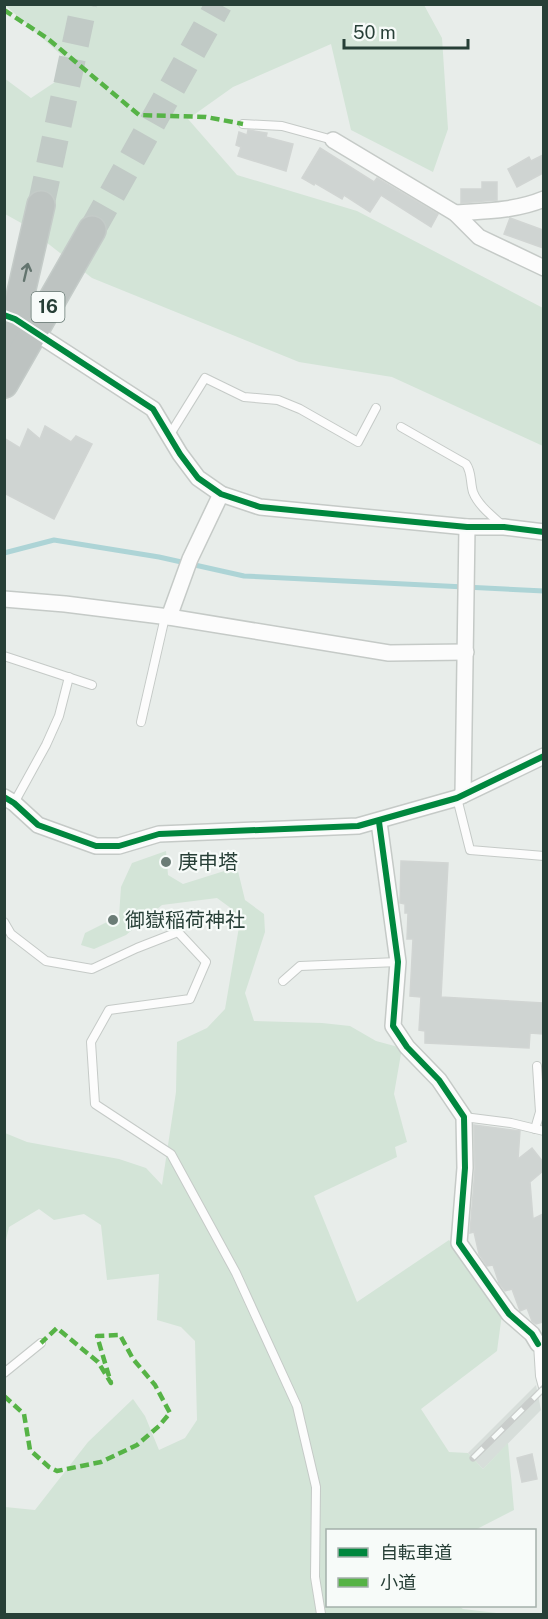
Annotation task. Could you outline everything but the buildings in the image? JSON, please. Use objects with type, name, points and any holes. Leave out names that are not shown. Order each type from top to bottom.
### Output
[{"type":"highway","name":"16","points":[[4,384],[41,205]]},
{"type":"highway","name":"16","points":[[4,349],[18,322],[92,230]]},
{"type":"street","points":[[333,140],[455,213],[479,237],[543,268]]},
{"type":"street","points":[[455,213],[539,205]]},
{"type":"street","points":[[18,322],[153,409],[198,478],[221,494],[260,507],[543,532]]},
{"type":"street","points":[[167,617],[190,559],[221,494]]},
{"type":"street","points":[[460,796],[466,652],[466,527]]},
{"type":"street","points":[[4,599],[167,617],[389,653],[466,652]]},
{"type":"street","points":[[9,800],[38,825],[96,846],[119,846],[159,834],[358,826],[379,822],[460,796],[543,756]]},
{"type":"street","points":[[379,822],[398,962],[393,1026],[407,1047],[439,1080],[464,1118],[465,1168],[459,1243],[509,1314],[541,1343]]},
{"type":"lane","points":[[243,124],[282,126],[333,140]]},
{"type":"lane","points":[[169,436],[205,378],[244,397],[278,400],[300,409],[358,442],[376,408]]},
{"type":"lane","points":[[401,427],[466,464],[469,468],[473,492],[481,505],[504,527]]},
{"type":"lane","points":[[141,722],[167,617]]},
{"type":"lane","points":[[4,656],[92,685]]},
{"type":"lane","points":[[9,800],[46,745],[59,716],[69,677]]},
{"type":"lane","points":[[460,796],[470,850],[543,856]]},
{"type":"lane","points":[[4,922],[11,934],[46,961],[92,969],[136,948],[178,932],[206,962],[190,999],[109,1010],[91,1041],[95,1104],[171,1154],[236,1273],[297,1406],[316,1487],[315,1577],[321,1614]]},
{"type":"lane","points":[[283,981],[300,966],[398,962]]},
{"type":"lane","points":[[464,1118],[511,1123],[539,1130],[537,1066]]},
{"type":"lane","points":[[4,1373],[41,1343]]},
{"type":"lane","points":[[541,1343],[540,1377],[543,1391]]},
{"type":"shaded area","points":[[536,1385],[541,1410],[483,1469],[468,1453]]},
{"type":"green space","points":[[5,5],[424,5],[442,38],[448,129],[433,172],[351,130],[331,44],[233,87],[188,119],[237,175],[357,211],[543,308],[543,446],[392,377],[299,362],[92,278],[23,224],[5,214],[4,78],[31,98],[76,68]]},
{"type":"green space","points":[[166,851],[168,875],[183,884],[237,867],[245,900],[264,914],[265,932],[245,993],[254,1021],[350,1026],[376,1041],[402,1048],[394,1094],[407,1142],[395,1147],[397,1157],[314,1196],[357,1302],[449,1240],[502,1314],[497,1351],[421,1409],[449,1452],[468,1453],[483,1469],[508,1443],[514,1510],[477,1529],[326,1529],[326,1607],[460,1607],[505,1614],[5,1614],[5,1507],[35,1510],[88,1442],[133,1399],[145,1416],[159,1450],[185,1438],[197,1420],[195,1341],[181,1327],[157,1320],[159,1274],[107,1280],[101,1225],[84,1214],[54,1220],[39,1209],[9,1227],[5,1244],[5,1133],[27,1142],[119,1159],[146,1168],[162,1185],[176,1092],[177,1042],[207,1028],[225,1009],[239,927],[232,909],[217,898],[162,905],[126,935],[94,949],[81,945],[85,933],[119,916],[121,887],[132,863]]},
{"type":"waterway","points":[[4,553],[54,540],[159,557],[244,576],[544,591]]},
{"type":"tunnel","points":[[41,205],[84,4]]},
{"type":"tunnel","points":[[92,230],[219,4]]},
{"type":"railway","points":[[473,1458],[544,1388]]},
{"type":"marked path","points":[[4,10],[47,38],[139,115],[206,117],[243,124]]},
{"type":"marked path","points":[[4,1396],[24,1414],[30,1450],[57,1471],[101,1462],[137,1445],[170,1413],[155,1385],[133,1359],[120,1335],[97,1336],[111,1383],[98,1362],[57,1328],[41,1343]]},
{"type":"cycle path","points":[[4,315],[15,319],[153,409],[180,454],[198,478],[221,494],[260,507],[544,532]]},
{"type":"cycle path","points":[[4,797],[38,825],[96,846],[119,846],[159,834],[358,826],[457,798],[544,756]]},
{"type":"cycle path","points":[[379,822],[398,962],[393,1026],[407,1047],[439,1080],[464,1117],[465,1168],[459,1243],[509,1314],[532,1334],[538,1344]]},
{"type":"place","name":"庚申塔","points":[[166,862]]},
{"type":"place","name":"御嶽稲荷神社","points":[[113,920]]}]
